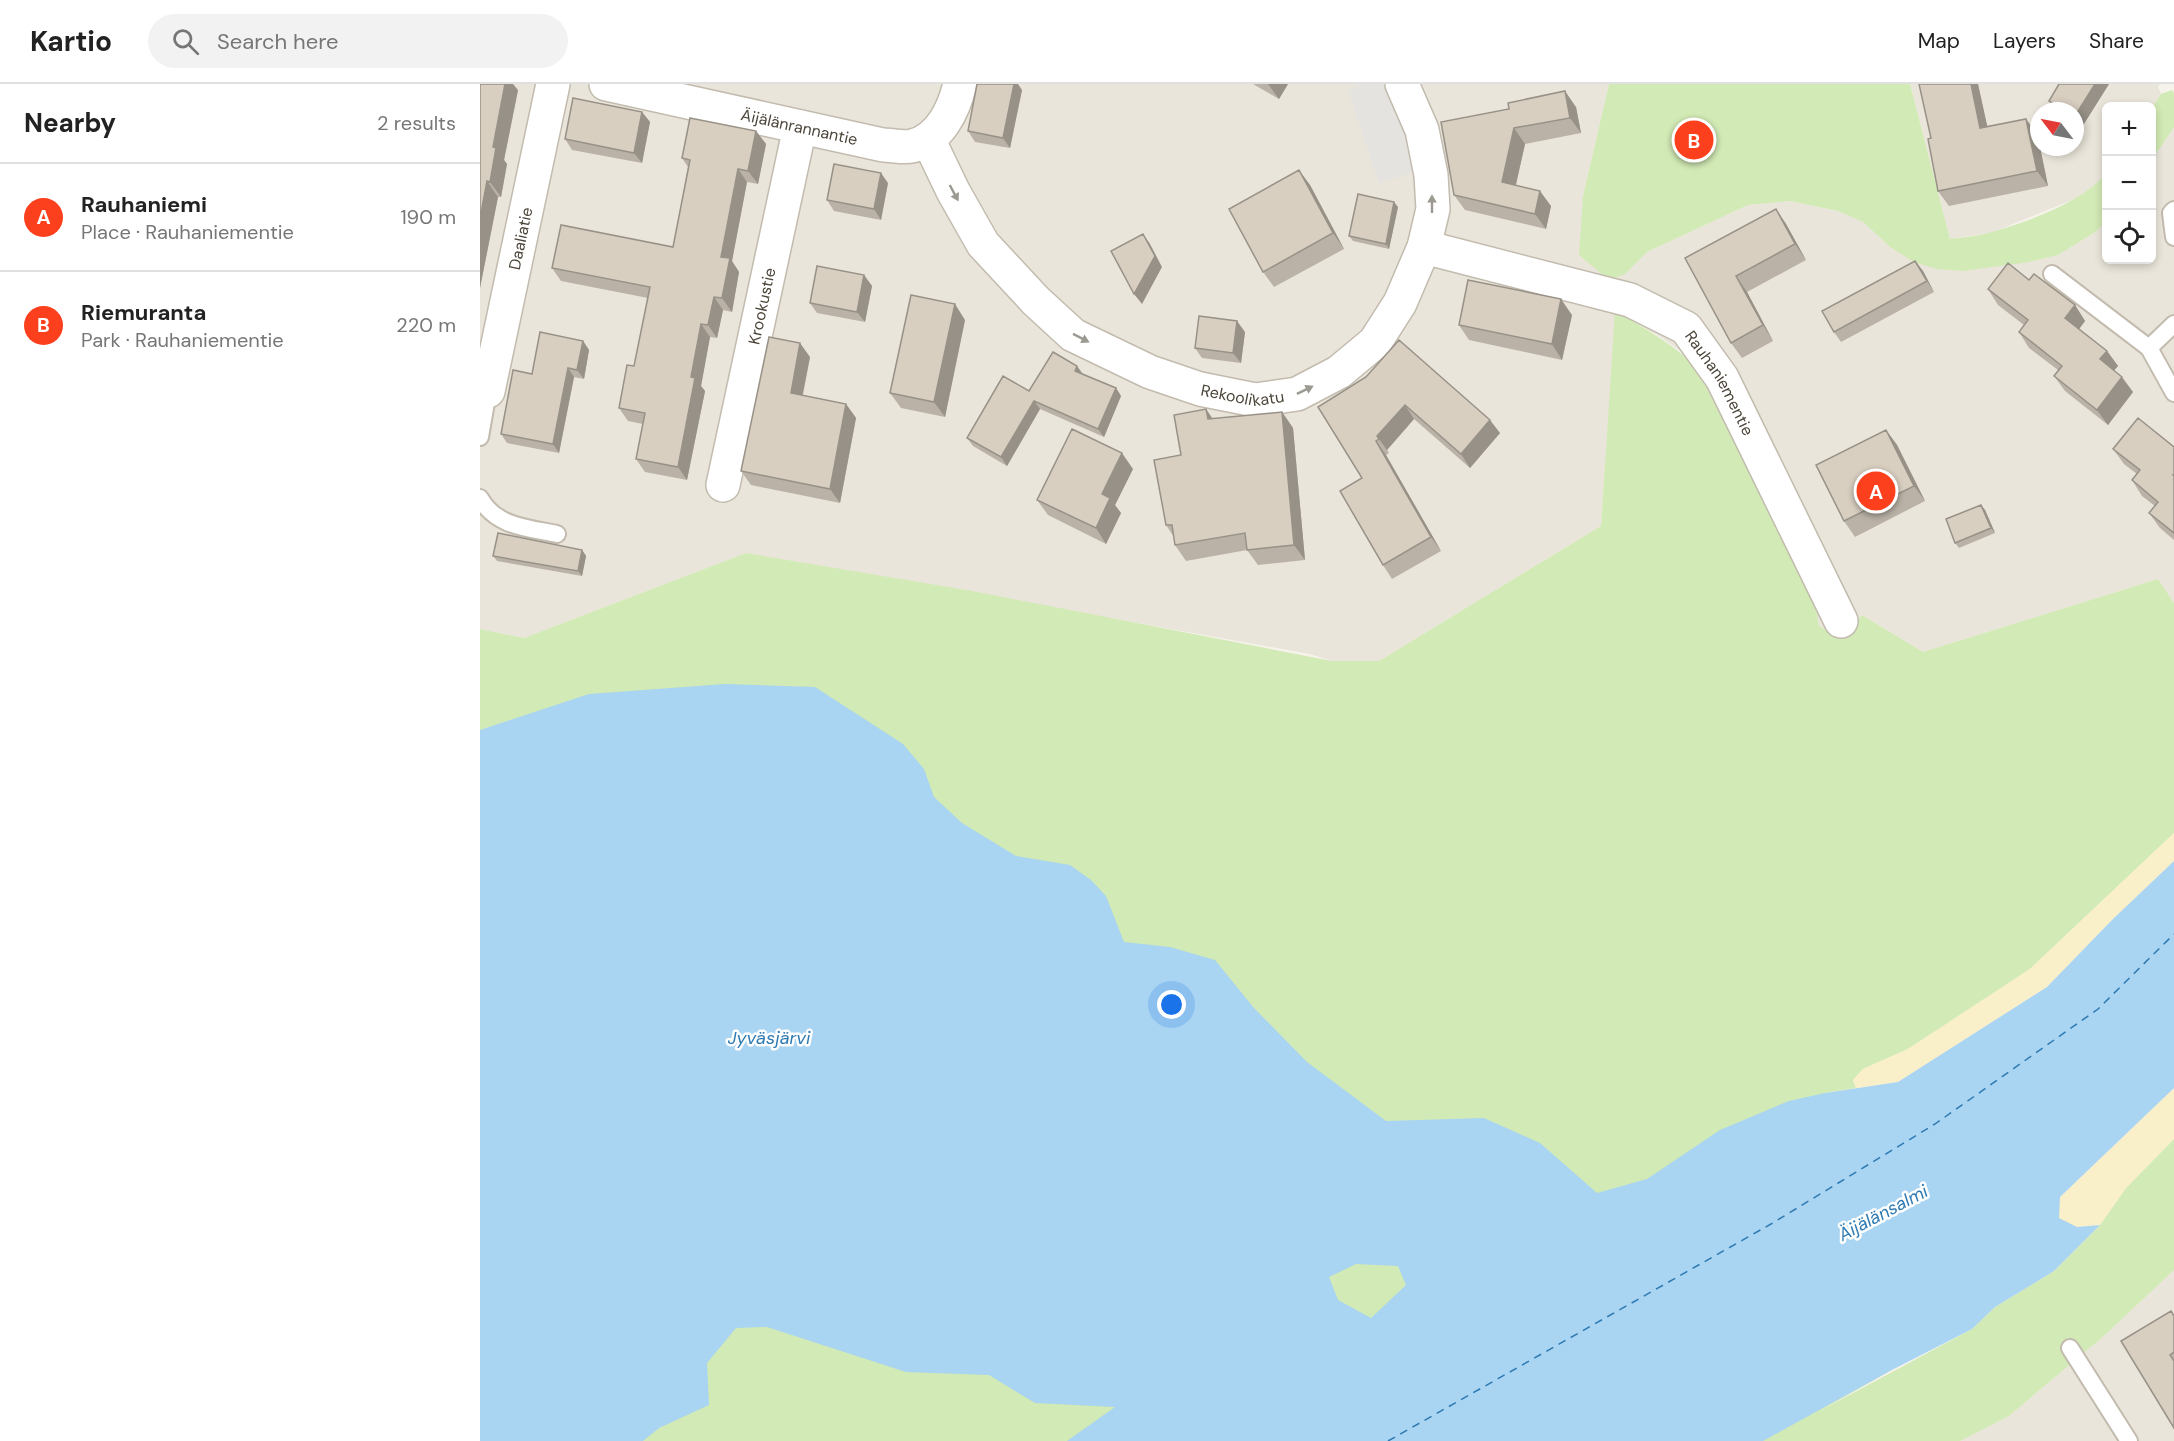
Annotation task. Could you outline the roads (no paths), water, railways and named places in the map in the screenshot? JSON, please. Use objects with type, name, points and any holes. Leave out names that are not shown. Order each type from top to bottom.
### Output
[{"type":"street","name":"Daaliatie","points":[[488,391],[553,84]]},
{"type":"street","name":"Äijälänrannantie","points":[[606,84],[883,145],[910,146],[929,141]]},
{"type":"street","points":[[929,141],[948,117],[960,84]]},
{"type":"street","name":"Rekoolikatu","points":[[929,141],[953,191],[983,244],[1036,301],[1073,335],[1150,372],[1200,389],[1255,400],[1297,394],[1339,372],[1375,342],[1400,303],[1424,247],[1433,209],[1431,176],[1422,130],[1402,84]]},
{"type":"street","name":"Krookustie","points":[[723,485],[800,127]]},
{"type":"street","name":"Rauhaniementie","points":[[1424,247],[1630,300],[1686,328],[1722,378],[1841,621]]},
{"type":"lane","points":[[2174,210],[2171,213],[2174,237]]},
{"type":"lane","points":[[2052,274],[2149,348],[2174,393]]},
{"type":"lane","points":[[2149,348],[2174,324]]},
{"type":"lane","points":[[480,437],[488,391]]},
{"type":"lane","points":[[480,498],[493,516],[509,524],[557,534]]},
{"type":"lane","points":[[2070,1348],[2129,1441]]},
{"type":"water","name":"Jyväsjärvi","points":[[725,684],[815,687],[903,744],[924,769],[934,797],[962,823],[1016,856],[1070,865],[1091,880],[1106,896],[1124,942],[1170,947],[1215,960],[1254,1008],[1307,1062],[1386,1121],[1484,1118],[1540,1143],[1597,1193],[1647,1179],[1720,1130],[1789,1101],[1898,1082],[2047,987],[2174,861],[2174,1088],[2060,1197],[2059,1218],[2077,1227],[2100,1225],[2054,1271],[1995,1307],[1972,1329],[1763,1441],[1067,1441],[1115,1407],[1035,1403],[989,1375],[906,1372],[767,1327],[736,1328],[707,1363],[709,1405],[659,1428],[643,1441],[480,1441],[480,730],[589,694]],"holes":[[[1356,1264],[1398,1266],[1406,1285],[1371,1318],[1338,1300],[1329,1277]]]},
{"type":"place","name":"Riemuranta","points":[[1694,140]]},
{"type":"place","name":"Rauhaniemi","points":[[1876,491]]},
{"type":"water label","name":"Äijälänsalmi","points":[[1883,1213]]}]
